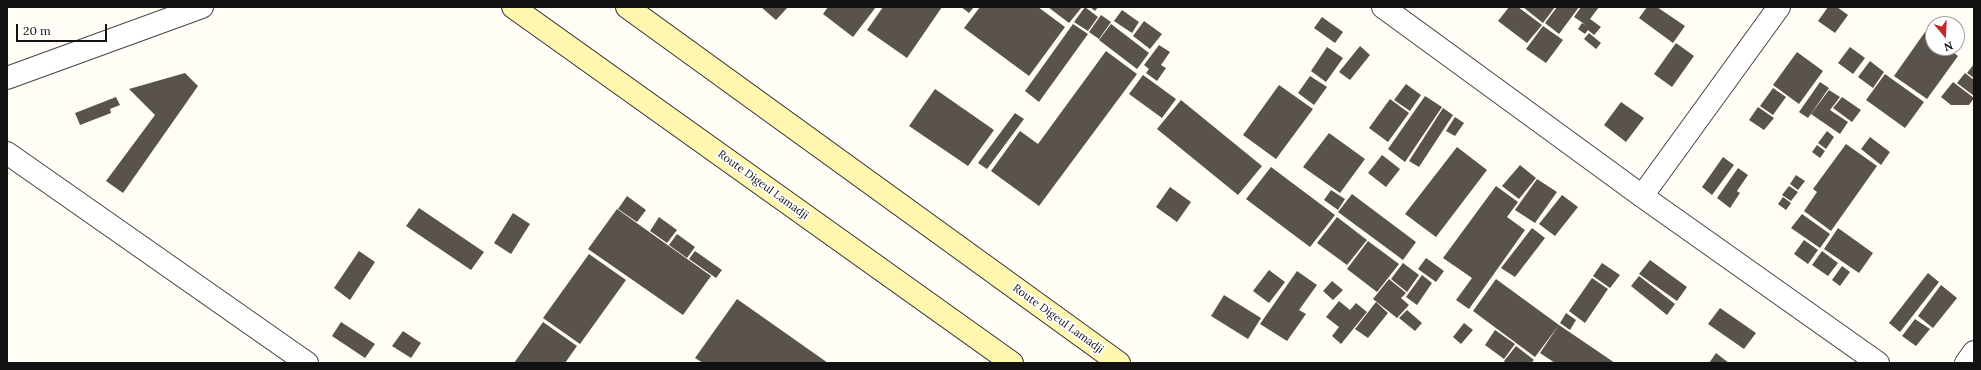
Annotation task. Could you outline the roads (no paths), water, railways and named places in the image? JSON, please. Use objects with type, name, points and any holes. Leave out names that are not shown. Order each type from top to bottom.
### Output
[{"type":"main road","name":"Route Digeul Lamadji","points":[[513,7],[1012,363]]},
{"type":"main road","name":"Route Digeul Lamadji","points":[[627,7],[1119,363]]},
{"type":"street","points":[[7,78],[202,7]]},
{"type":"street","points":[[1383,7],[1642,196],[1878,363]]},
{"type":"street","points":[[1642,196],[1779,7]]},
{"type":"street","points":[[7,153],[307,363]]},
{"type":"street","points":[[1966,363],[1974,352]]}]
